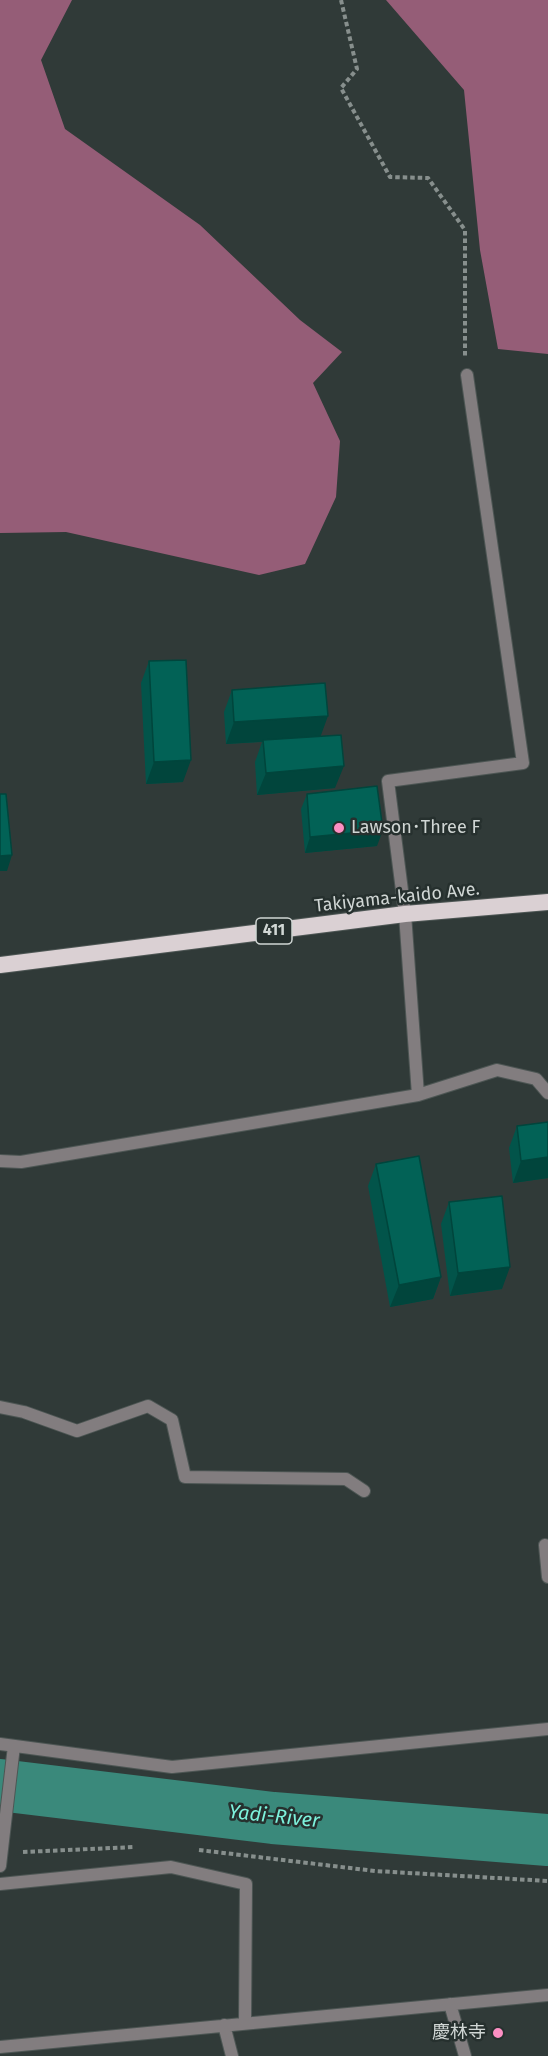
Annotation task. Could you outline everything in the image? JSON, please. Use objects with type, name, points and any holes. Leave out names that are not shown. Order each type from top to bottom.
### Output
[{"type":"highway","name":"Takiyama-kaido Ave.","points":[[0,965],[405,914],[548,902]]},
{"type":"street","points":[[418,1095],[405,914],[388,781],[523,763],[468,375]]},
{"type":"street","points":[[0,1161],[21,1162],[418,1095],[497,1070],[536,1079],[548,1093]]},
{"type":"street","points":[[0,1407],[24,1412],[77,1431],[148,1406],[172,1420],[185,1477],[346,1479],[364,1491]]},
{"type":"street","points":[[545,1545],[548,1577]]},
{"type":"street","points":[[0,1744],[172,1767],[548,1729]]},
{"type":"street","points":[[0,1866],[14,1746]]},
{"type":"street","points":[[0,1884],[171,1867],[246,1884],[245,2023]]},
{"type":"street","points":[[0,2047],[548,1995]]},
{"type":"street","points":[[450,2004],[465,2056]]},
{"type":"street","points":[[224,2025],[232,2056]]},
{"type":"path","points":[[341,0],[357,69],[341,88],[390,177],[428,178],[465,230],[464,352],[468,375]]},
{"type":"path","points":[[2,1853],[142,1847]]},
{"type":"path","points":[[198,1850],[375,1871],[548,1881]]},
{"type":"shaded area","points":[[0,0],[72,0],[41,60],[65,129],[200,225],[300,320],[342,352],[313,383],[340,441],[336,497],[305,564],[259,575],[66,532],[0,533]]},
{"type":"shaded area","points":[[386,0],[548,0],[548,354],[498,349],[480,250],[464,90]]},
{"type":"building","points":[[186,660],[191,760],[154,762],[149,661]]},
{"type":"building","points":[[325,683],[328,716],[234,722],[232,690]]},
{"type":"building","points":[[341,735],[344,766],[266,773],[263,740]]},
{"type":"building","points":[[377,786],[383,830],[310,837],[307,794]]},
{"type":"building","points":[[0,794],[6,794],[12,855],[0,856]]},
{"type":"building","points":[[548,1122],[548,1157],[521,1161],[517,1126]]},
{"type":"building","points":[[419,1156],[441,1277],[399,1285],[376,1164]]},
{"type":"building","points":[[502,1196],[510,1267],[458,1273],[449,1202]]},
{"type":"waterway","name":"Yadi-River","points":[[0,1785],[273,1818],[548,1840]]},
{"type":"place","name":"Lawson･Three F","points":[[339,828]]},
{"type":"place","name":"慶林寺","points":[[498,2033]]}]
